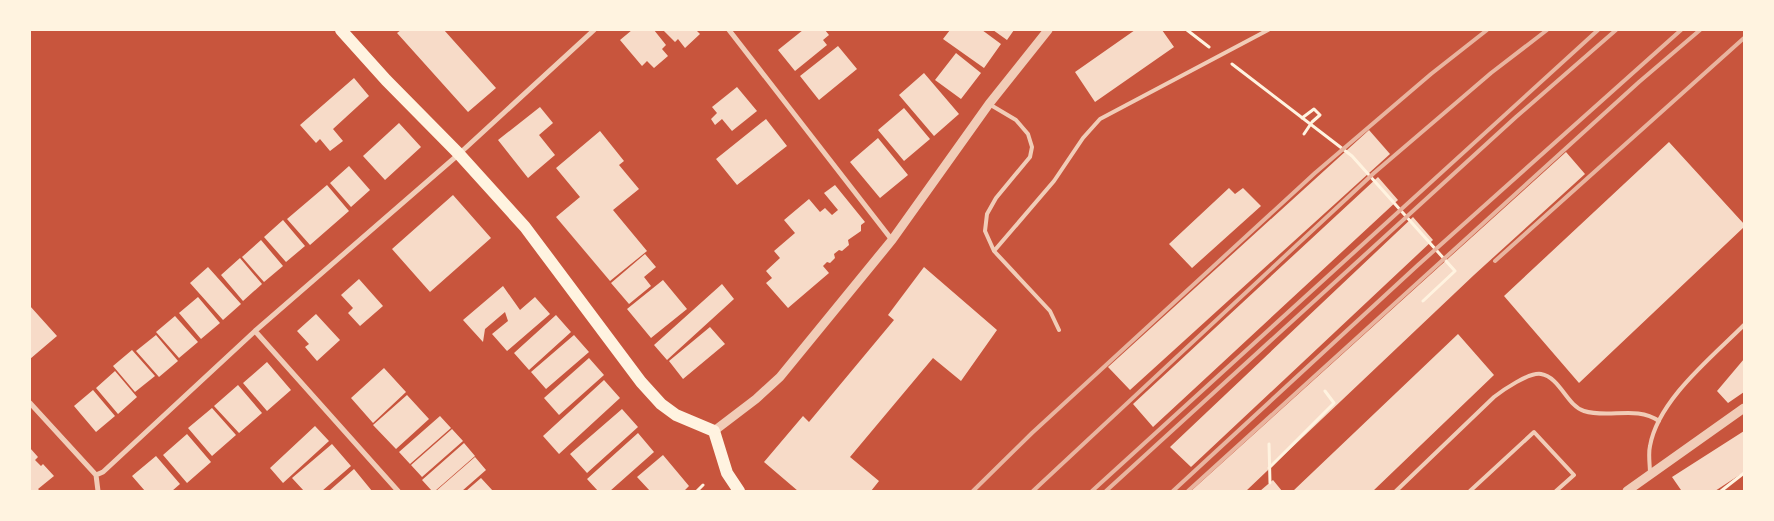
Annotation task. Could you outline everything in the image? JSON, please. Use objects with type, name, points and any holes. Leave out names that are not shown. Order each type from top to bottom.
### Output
[{"type":"main road","points":[[341,30],[386,80],[459,154],[525,227],[641,382],[661,404],[676,415],[714,431],[727,473],[739,491]]},
{"type":"street","points":[[96,475],[103,472],[255,331],[459,154],[594,30]]},
{"type":"street","points":[[729,30],[892,240]]},
{"type":"street","points":[[714,431],[756,399],[780,377],[892,240],[989,104],[1048,30]]},
{"type":"street","points":[[255,331],[398,491]]},
{"type":"street","points":[[30,403],[96,475],[98,491]]},
{"type":"street","points":[[1626,491],[1744,408]]},
{"type":"lane","points":[[994,251],[1054,181],[1083,138],[1100,119],[1268,30]]},
{"type":"lane","points":[[989,104],[1016,120],[1028,134],[1032,147],[1030,157],[996,198],[987,214],[985,231],[994,251],[1050,311],[1059,330]]},
{"type":"lane","points":[[1650,474],[1650,447],[1659,421],[1671,401],[1683,386],[1744,325]]},
{"type":"lane","points":[[1396,491],[1494,397],[1521,380],[1540,374],[1548,377],[1582,411],[1597,414],[1629,412],[1647,414],[1659,421]]},
{"type":"lane","points":[[1470,491],[1534,432],[1574,475],[1556,491]]},
{"type":"path","points":[[1186,30],[1210,48]]},
{"type":"path","points":[[1225,60],[1359,163],[1455,271],[1423,301]]},
{"type":"path","points":[[1302,118],[1314,109],[1320,115],[1312,122],[1304,134]]},
{"type":"path","points":[[1269,468],[1334,403],[1325,391]]},
{"type":"path","points":[[1269,444],[1270,483]]},
{"type":"path","points":[[1721,491],[1744,473]]},
{"type":"path","points":[[697,491],[703,486]]},
{"type":"building","points":[[401,30],[444,30],[496,88],[468,112],[397,33]]},
{"type":"building","points":[[632,30],[654,30],[666,45],[662,49],[668,56],[654,68],[647,61],[642,66],[620,40]]},
{"type":"building","points":[[663,30],[696,30],[700,34],[685,48],[678,39],[675,42]]},
{"type":"building","points":[[803,30],[825,30],[829,35],[823,40],[827,45],[795,71],[778,50]]},
{"type":"building","points":[[950,30],[982,30],[1001,44],[984,68],[943,39]]},
{"type":"building","points":[[993,30],[1014,30],[1007,40]]},
{"type":"building","points":[[1135,30],[1162,30],[1174,47],[1095,102],[1075,72]]},
{"type":"building","points":[[838,46],[857,69],[819,100],[800,76]]},
{"type":"building","points":[[956,53],[981,73],[961,99],[935,80]]},
{"type":"building","points":[[924,73],[959,114],[934,136],[899,95]]},
{"type":"building","points":[[354,78],[369,96],[333,129],[343,141],[330,151],[320,139],[316,143],[300,125]]},
{"type":"building","points":[[737,87],[757,111],[732,131],[722,119],[715,125],[711,119],[717,113],[712,107]]},
{"type":"building","points":[[540,107],[553,123],[539,135],[555,155],[528,178],[498,140]]},
{"type":"building","points":[[904,108],[930,139],[904,161],[878,130]]},
{"type":"building","points":[[766,119],[787,146],[737,185],[716,159]]},
{"type":"building","points":[[399,123],[421,147],[385,180],[363,156]]},
{"type":"building","points":[[1369,130],[1390,154],[1130,390],[1108,367]]},
{"type":"building","points":[[600,131],[624,161],[619,165],[639,189],[613,210],[647,251],[610,281],[556,217],[580,197],[556,168]]},
{"type":"building","points":[[878,138],[908,175],[880,198],[850,162]]},
{"type":"building","points":[[1669,142],[1744,224],[1744,227],[1579,383],[1504,296]]},
{"type":"building","points":[[1566,152],[1585,174],[1474,275],[1246,491],[1191,491]]},
{"type":"building","points":[[349,166],[370,190],[351,207],[330,183]]},
{"type":"building","points":[[1378,177],[1398,200],[1153,427],[1133,404]]},
{"type":"building","points":[[327,185],[349,211],[310,245],[287,219]]},
{"type":"building","points":[[835,185],[865,222],[861,225],[861,231],[848,240],[849,245],[842,251],[839,250],[834,254],[835,258],[823,266],[829,273],[788,308],[766,283],[772,278],[766,271],[780,258],[774,251],[795,233],[784,220],[809,199],[820,212],[825,208],[832,215],[838,210],[824,193]]},
{"type":"building","points":[[1229,188],[1235,194],[1243,188],[1261,206],[1192,268],[1169,244]]},
{"type":"building","points":[[453,195],[491,238],[430,292],[392,249]]},
{"type":"building","points":[[1413,217],[1433,240],[1191,467],[1170,447]]},
{"type":"building","points":[[283,220],[305,246],[286,262],[264,237]]},
{"type":"building","points":[[261,240],[283,266],[264,282],[242,257]]},
{"type":"building","points":[[645,254],[656,267],[644,277],[651,286],[629,304],[611,283]]},
{"type":"building","points":[[240,258],[262,284],[243,301],[221,275]]},
{"type":"building","points":[[208,267],[241,304],[223,320],[190,283]]},
{"type":"building","points":[[924,267],[997,330],[961,381],[933,358],[850,457],[879,481],[871,491],[798,491],[764,462],[803,416],[809,422],[894,320],[888,315]]},
{"type":"building","points":[[359,279],[383,306],[360,326],[348,313],[353,308],[341,295]]},
{"type":"building","points":[[663,280],[687,309],[651,338],[627,309]]},
{"type":"building","points":[[722,284],[734,299],[667,360],[654,345]]},
{"type":"building","points":[[503,286],[520,310],[535,297],[550,314],[507,351],[492,334],[508,321],[505,312],[485,329],[483,342],[463,320]]},
{"type":"building","points":[[198,297],[220,323],[201,339],[179,313]]},
{"type":"building","points":[[30,306],[57,336],[30,359]]},
{"type":"building","points":[[316,314],[340,340],[317,361],[305,347],[309,344],[297,331]]},
{"type":"building","points":[[556,315],[571,332],[529,370],[514,353]]},
{"type":"building","points":[[175,316],[198,342],[179,358],[156,332]]},
{"type":"building","points":[[710,327],[725,344],[683,379],[669,361]]},
{"type":"building","points":[[1458,334],[1494,375],[1373,491],[1293,491]]},
{"type":"building","points":[[156,335],[178,361],[159,377],[136,351]]},
{"type":"building","points":[[574,335],[589,352],[546,389],[531,372]]},
{"type":"building","points":[[132,350],[155,376],[135,392],[113,366]]},
{"type":"building","points":[[589,358],[604,375],[559,415],[544,398]]},
{"type":"building","points":[[1744,359],[1744,392],[1728,403],[1717,391]]},
{"type":"building","points":[[267,362],[291,390],[267,411],[243,383]]},
{"type":"building","points":[[384,368],[406,392],[373,423],[351,398]]},
{"type":"building","points":[[115,371],[137,397],[118,414],[96,388]]},
{"type":"building","points":[[604,380],[620,398],[559,454],[543,436]]},
{"type":"building","points":[[238,385],[262,413],[239,433],[214,406]]},
{"type":"building","points":[[93,390],[115,416],[96,432],[74,406]]},
{"type":"building","points":[[407,395],[429,419],[396,449],[373,425]]},
{"type":"building","points":[[212,408],[236,435],[212,456],[188,428]]},
{"type":"building","points":[[622,409],[638,427],[587,473],[570,454]]},
{"type":"building","points":[[440,416],[451,428],[410,464],[399,452]]},
{"type":"building","points":[[315,426],[329,441],[283,483],[270,468]]},
{"type":"building","points":[[452,429],[463,441],[422,477],[411,465]]},
{"type":"building","points":[[1744,431],[1744,472],[1715,491],[1679,491],[1681,490],[1672,477]]},
{"type":"building","points":[[638,433],[654,452],[610,491],[598,491],[587,479]]},
{"type":"building","points":[[187,434],[211,462],[187,483],[163,455]]},
{"type":"building","points":[[464,443],[475,456],[435,491],[432,491],[422,480]]},
{"type":"building","points":[[332,444],[351,466],[322,491],[304,491],[292,478]]},
{"type":"building","points":[[30,448],[38,457],[35,460],[41,466],[43,464],[54,476],[38,489],[40,491],[30,491]]},
{"type":"building","points":[[663,455],[689,486],[684,491],[650,491],[637,477]]},
{"type":"building","points":[[156,456],[180,484],[172,491],[145,491],[132,476]]},
{"type":"building","points":[[475,457],[486,470],[462,491],[436,491]]},
{"type":"building","points":[[354,469],[372,491],[329,491]]},
{"type":"building","points":[[481,478],[493,491],[466,491]]},
{"type":"building","points":[[1273,480],[1282,491],[1260,491]]},
{"type":"railway","points":[[973,491],[1032,433],[1315,173],[1431,74],[1487,30]]},
{"type":"railway","points":[[1033,491],[1374,173],[1491,73],[1547,30]]},
{"type":"railway","points":[[1092,491],[1598,30]]},
{"type":"railway","points":[[1106,491],[1516,117],[1616,30]]},
{"type":"railway","points":[[1173,491],[1418,265],[1681,30]]},
{"type":"railway","points":[[1188,491],[1639,82],[1700,30]]},
{"type":"railway","points":[[1495,261],[1744,38]]}]
